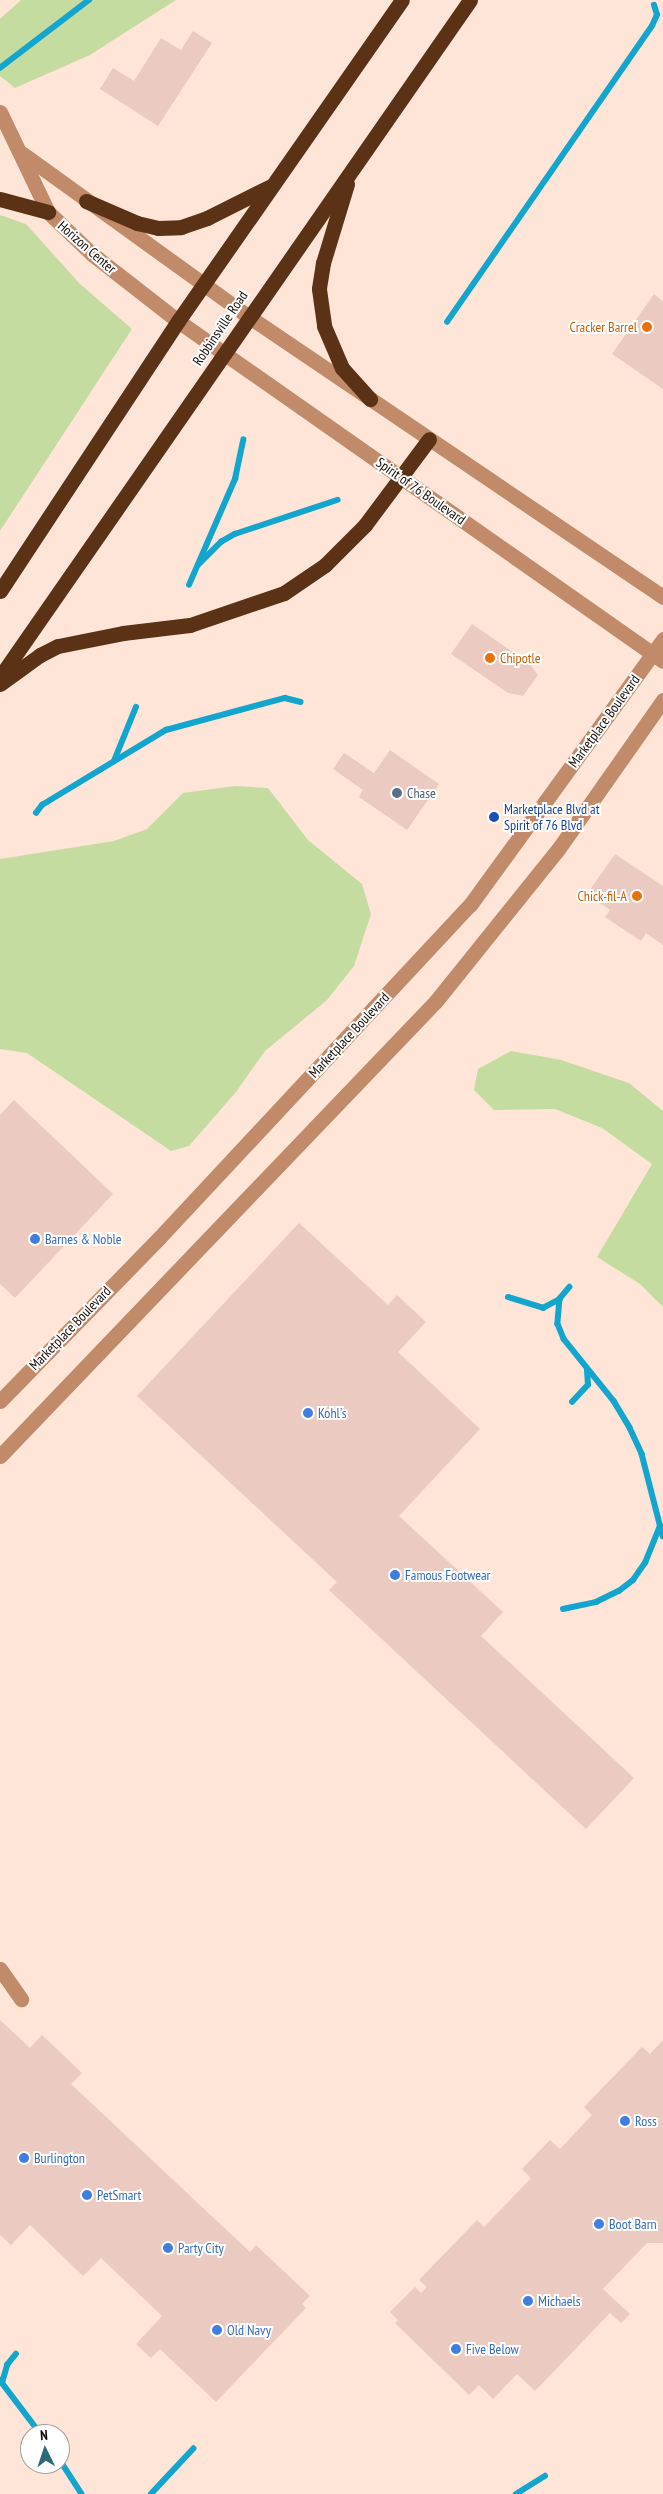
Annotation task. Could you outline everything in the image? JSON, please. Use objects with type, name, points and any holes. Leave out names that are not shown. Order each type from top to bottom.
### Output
[{"type":"highway","points":[[0,591],[178,321],[402,0]]},
{"type":"highway","name":"Robbinsville Road","points":[[0,677],[248,316],[470,0]]},
{"type":"highway","points":[[352,169],[330,235],[320,289],[324,326],[342,368],[370,399]]},
{"type":"highway","points":[[86,201],[137,223],[158,228],[181,227],[207,218],[273,186]]},
{"type":"highway","points":[[0,199],[48,212]]},
{"type":"highway","points":[[0,684],[40,655],[58,646],[106,636],[190,625],[284,592],[325,565],[366,526],[429,439]]},
{"type":"street","name":"Horizon Center","points":[[0,112],[22,153],[48,212],[92,254],[178,321]]},
{"type":"street","name":"Horizon Center","points":[[22,153],[86,201],[204,283]]},
{"type":"street","points":[[204,283],[248,316],[663,597]]},
{"type":"street","name":"Spirit of 76 Boulevard","points":[[178,321],[658,658]]},
{"type":"street","name":"Marketplace Boulevard","points":[[0,1401],[178,1218],[470,905],[658,658],[663,639]]},
{"type":"street","points":[[0,1456],[436,1001],[559,848],[663,700]]},
{"type":"street","points":[[0,1969],[21,1998],[0,1983]]},
{"type":"green space","points":[[21,0],[176,0],[90,55],[15,88],[0,76],[0,19]]},
{"type":"green space","points":[[0,215],[26,224],[80,284],[132,329],[0,531]]},
{"type":"green space","points":[[235,786],[268,788],[308,840],[362,884],[371,914],[354,966],[327,1000],[265,1051],[236,1092],[189,1146],[171,1151],[27,1053],[0,1049],[0,859],[114,841],[147,829],[183,793]]},
{"type":"green space","points":[[511,1051],[561,1060],[629,1083],[663,1111],[663,1307],[640,1284],[597,1257],[652,1164],[602,1128],[555,1109],[494,1110],[474,1090],[478,1069]]},
{"type":"building","points":[[193,31],[212,43],[158,126],[100,89],[113,68],[134,81],[161,38],[181,50]]},
{"type":"building","name":"Cracker Barrel","points":[[654,294],[663,301],[663,389],[612,354]]},
{"type":"building","name":"Chipotle","points":[[472,624],[529,663],[538,675],[523,696],[508,693],[451,654]]},
{"type":"building","name":"Chase","points":[[390,750],[439,784],[407,830],[359,797],[363,790],[333,769],[344,753],[374,773]]},
{"type":"building","name":"Chick-fil-A","points":[[615,854],[663,886],[663,945],[646,933],[641,941],[605,917],[610,910],[587,894]]},
{"type":"building","name":"Barnes & Noble","points":[[14,1100],[113,1194],[15,1298],[0,1284],[0,1115]]},
{"type":"building","name":"Kohl's","points":[[299,1223],[388,1305],[397,1295],[426,1322],[398,1352],[480,1429],[399,1516],[503,1612],[481,1636],[634,1778],[586,1829],[329,1590],[337,1582],[137,1396]]},
{"type":"building","points":[[0,2020],[30,2048],[42,2035],[82,2073],[71,2084],[250,2252],[256,2245],[310,2296],[302,2304],[306,2308],[216,2402],[160,2349],[151,2358],[136,2344],[162,2316],[101,2258],[83,2276],[30,2225],[11,2245],[0,2235]]},
{"type":"building","points":[[663,2040],[663,2243],[647,2243],[603,2289],[630,2314],[621,2323],[610,2313],[535,2391],[517,2374],[493,2399],[479,2385],[469,2395],[395,2323],[398,2320],[390,2312],[415,2287],[421,2293],[427,2287],[419,2280],[477,2220],[484,2227],[531,2178],[522,2169],[550,2140],[560,2149],[592,2115],[584,2107],[642,2047],[650,2054]]},
{"type":"waterway","points":[[0,68],[89,0]]},
{"type":"waterway","points":[[447,322],[652,26],[657,15],[654,5]]},
{"type":"waterway","points":[[189,585],[235,479],[243,440]]},
{"type":"waterway","points":[[198,565],[221,542],[235,534],[337,500]]},
{"type":"waterway","points":[[36,813],[42,805],[166,730],[285,698],[301,702]]},
{"type":"waterway","points":[[114,761],[136,707]]},
{"type":"waterway","points":[[570,1287],[560,1299],[558,1324],[564,1339],[614,1401],[630,1428],[642,1454],[663,1536]]},
{"type":"waterway","points":[[508,1297],[543,1308],[560,1299]]},
{"type":"waterway","points":[[572,1402],[588,1385],[587,1371]]},
{"type":"waterway","points":[[563,1609],[596,1602],[619,1591],[633,1580],[645,1563],[660,1526]]},
{"type":"waterway","points":[[2,2383],[7,2365],[16,2354]]},
{"type":"waterway","points":[[0,2380],[33,2424]]},
{"type":"waterway","points":[[151,2494],[193,2449]]},
{"type":"waterway","points":[[69,2474],[82,2494]]},
{"type":"waterway","points":[[516,2494],[545,2476]]},
{"type":"place","name":"Cracker Barrel","points":[[647,327]]},
{"type":"place","name":"Chipotle","points":[[490,658]]},
{"type":"place","name":"Chase","points":[[397,793]]},
{"type":"place","name":"Marketplace Blvd at Spirit of 76 Blvd","points":[[494,817]]},
{"type":"place","name":"Chick-fil-A","points":[[637,896]]},
{"type":"place","name":"Barnes & Noble","points":[[35,1239]]},
{"type":"place","name":"Kohl's","points":[[308,1413]]},
{"type":"place","name":"Famous Footwear","points":[[395,1575]]},
{"type":"place","name":"Ross","points":[[625,2121]]},
{"type":"place","name":"Burlington","points":[[24,2158]]},
{"type":"place","name":"PetSmart","points":[[87,2195]]},
{"type":"place","name":"Boot Barn","points":[[599,2224]]},
{"type":"place","name":"Party City","points":[[168,2248]]},
{"type":"place","name":"Michaels","points":[[528,2301]]},
{"type":"place","name":"Old Navy","points":[[217,2330]]},
{"type":"place","name":"Five Below","points":[[456,2349]]}]
